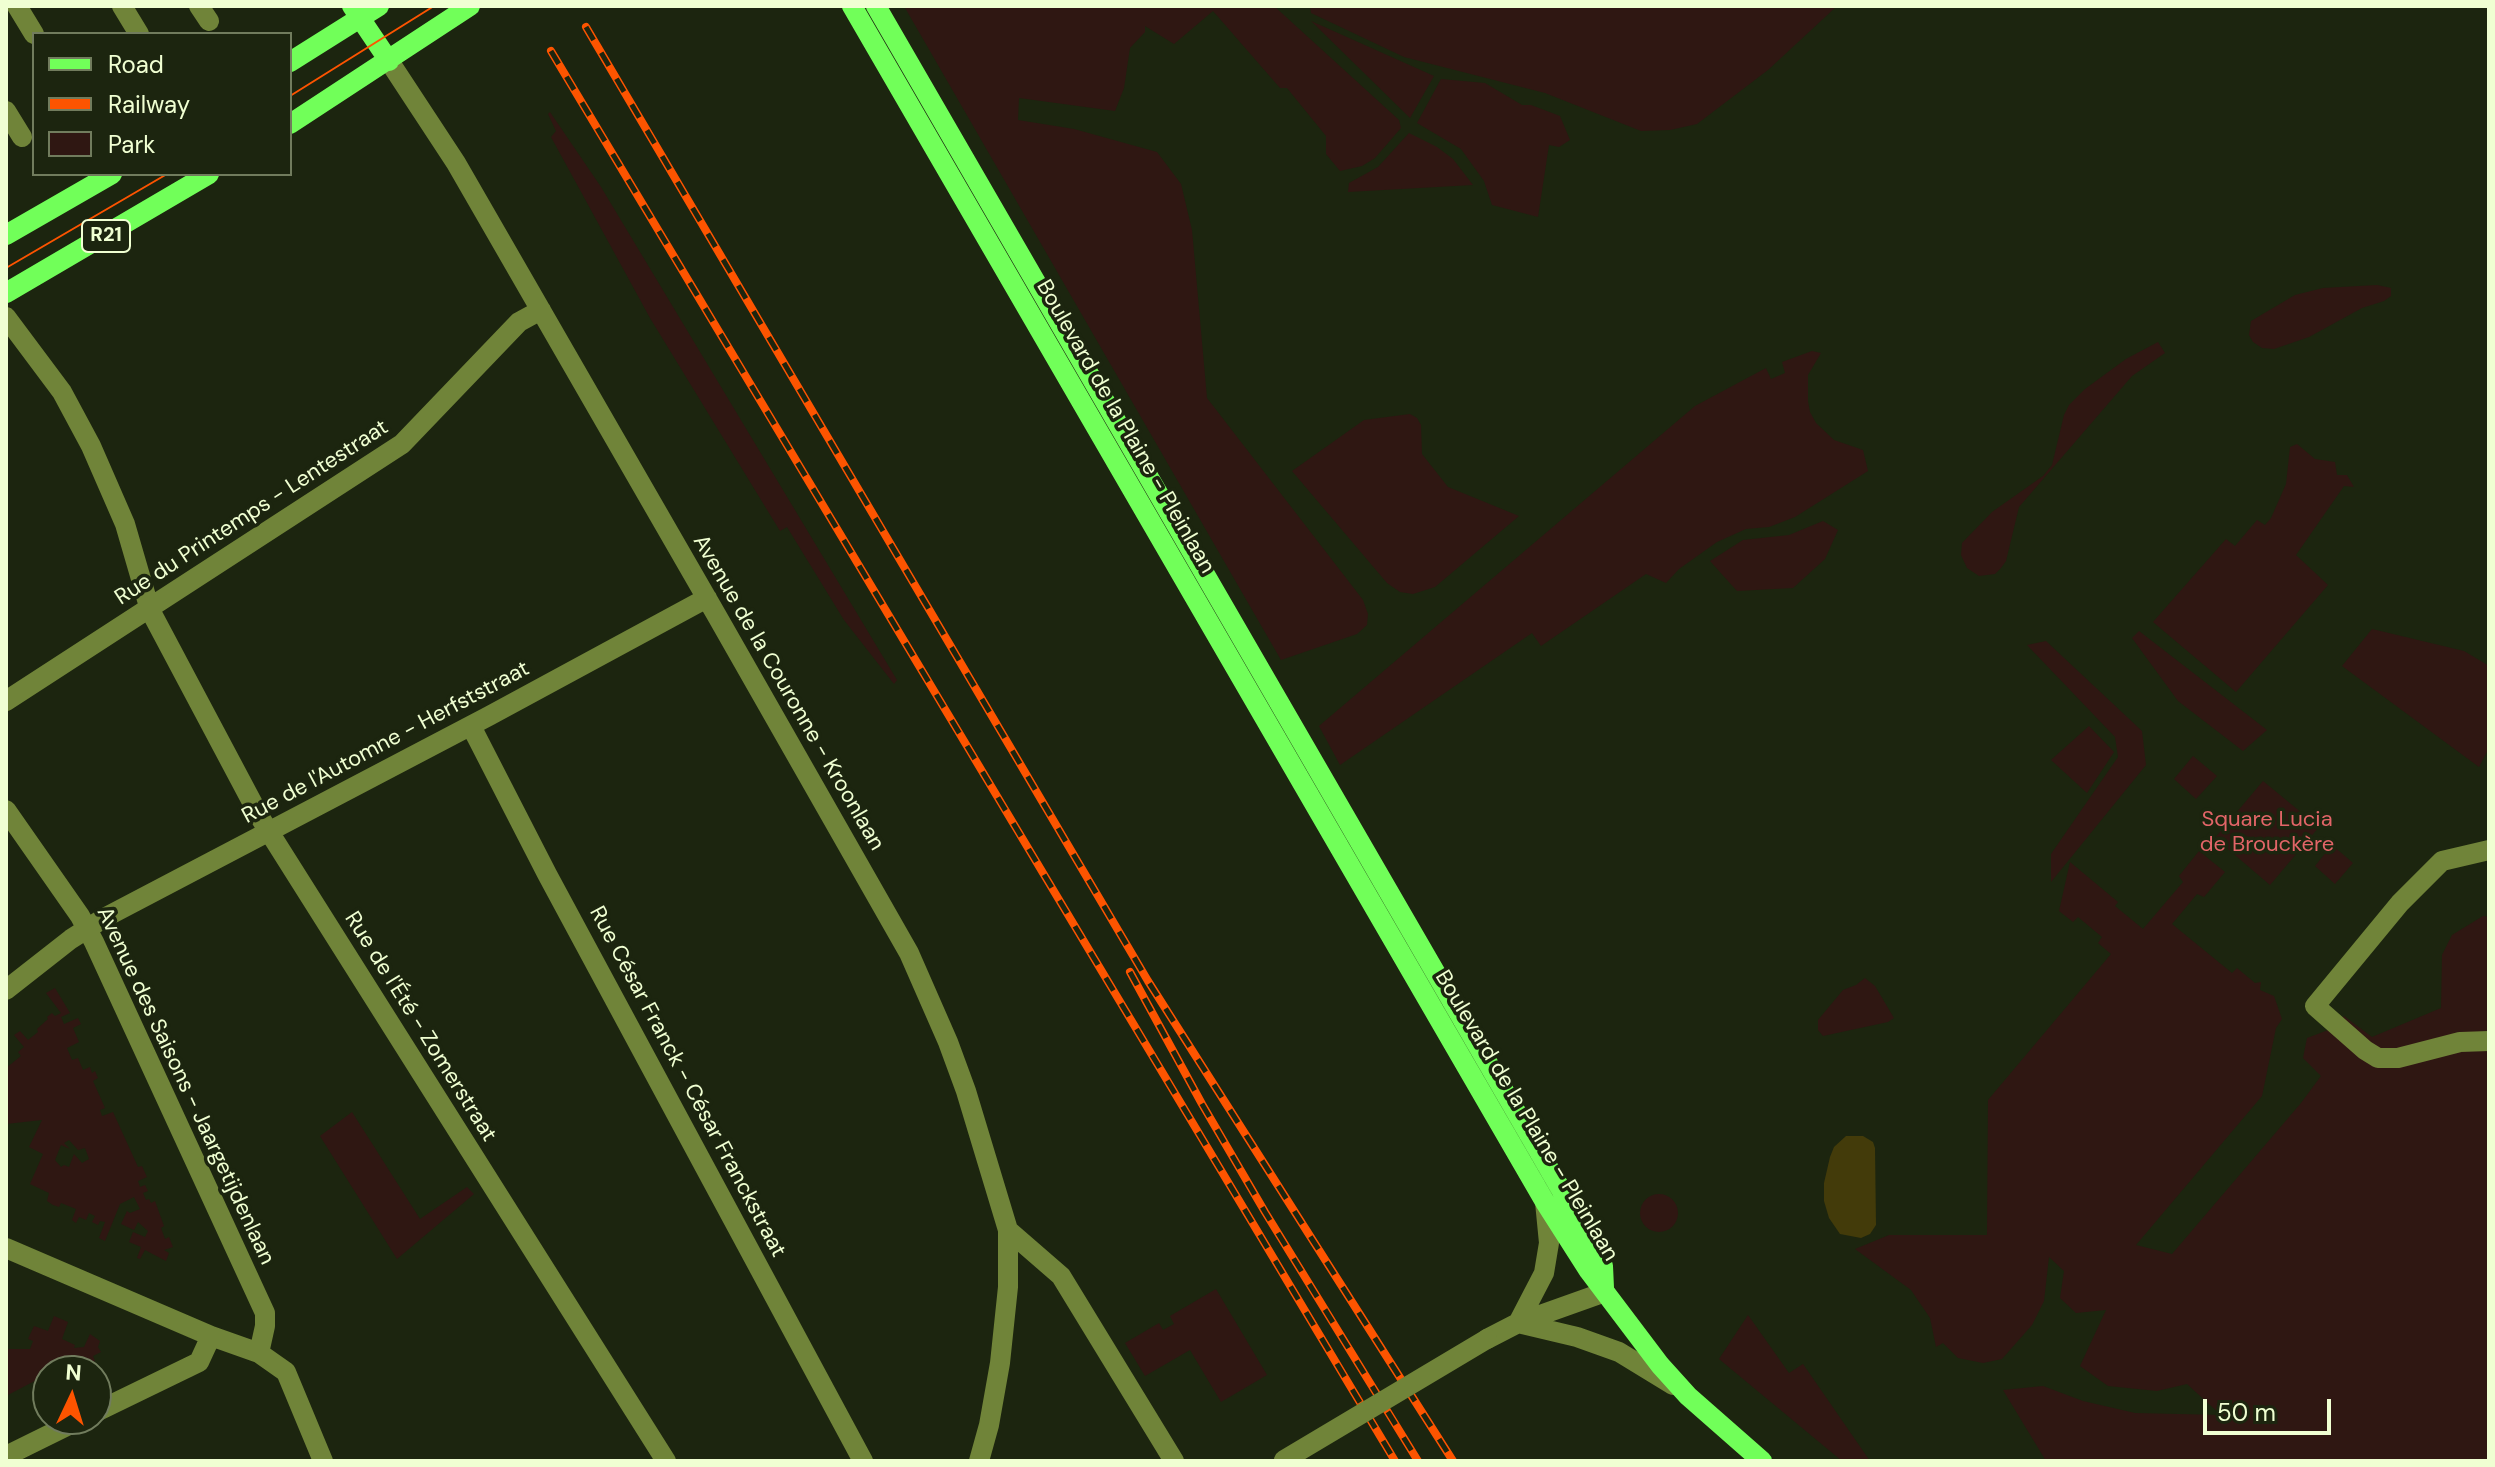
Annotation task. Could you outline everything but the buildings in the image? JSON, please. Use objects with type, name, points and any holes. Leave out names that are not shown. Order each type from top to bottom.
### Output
[{"type":"main road","points":[[292,60],[356,12],[379,6]]},
{"type":"main road","points":[[292,123],[470,6]]},
{"type":"main road","name":"Boulevard de la Plaine - Pleinlaan","points":[[852,6],[1363,867],[1588,1237],[1603,1266],[1605,1292]]},
{"type":"main road","name":"Boulevard de la Plaine - Pleinlaan","points":[[876,6],[1363,867],[1545,1202],[1605,1292]]},
{"type":"main road","name":"Avenue de la Couronne - Kroonlaan","points":[[356,12],[389,61]]},
{"type":"main road","name":"R21","points":[[6,235],[109,176]]},
{"type":"main road","name":"R21","points":[[6,293],[206,176]]},
{"type":"main road","points":[[1605,1292],[1660,1365],[1688,1396],[1762,1461]]},
{"type":"street","points":[[17,6],[33,32]]},
{"type":"street","points":[[122,6],[138,32]]},
{"type":"street","name":"Avenue de la Couronne - Kroonlaan","points":[[389,61],[446,147],[909,953],[966,1091],[1008,1230],[1008,1287],[1000,1363],[979,1461]]},
{"type":"street","points":[[10,108],[22,137]]},
{"type":"street","name":"Rue du Printemps - Lentestraat","points":[[6,701],[402,444],[519,322],[541,310]]},
{"type":"street","name":"Rue de l'Été - Zomerstraat","points":[[6,317],[62,392],[91,446],[125,524],[150,610],[269,832],[666,1461]]},
{"type":"street","name":"Rue de l'Automne - Herfststraat","points":[[6,990],[87,929],[707,598]]},
{"type":"street","name":"Rue César Franck - César Franckstraat","points":[[471,726],[863,1461]]},
{"type":"street","name":"Avenue des Saisons - Jaargetijdenlaan","points":[[6,810],[87,929],[265,1313],[259,1353]]},
{"type":"street","points":[[2489,850],[2442,861],[2400,903],[2315,1006],[2378,1058],[2398,1058],[2460,1042],[2489,1041]]},
{"type":"street","points":[[1518,1323],[1544,1273],[1549,1243],[1545,1202]]},
{"type":"street","points":[[1008,1230],[1061,1276],[1174,1461]]},
{"type":"street","points":[[6,1248],[211,1336],[259,1353],[286,1372],[323,1461]]},
{"type":"street","points":[[1283,1460],[1487,1339],[1518,1323],[1605,1292]]},
{"type":"street","points":[[1518,1323],[1577,1337],[1619,1352],[1635,1359],[1688,1396]]},
{"type":"street","points":[[112,1404],[199,1362],[211,1336]]},
{"type":"street","points":[[6,1456],[49,1435]]},
{"type":"green space","points":[[904,6],[1274,6],[1399,120],[1401,128],[1375,158],[1362,166],[1340,171],[1326,154],[1326,136],[1287,88],[1280,88],[1213,11],[1174,44],[1145,26],[1145,32],[1130,48],[1124,88],[1115,111],[1019,98],[1018,120],[1074,129],[1157,152],[1181,184],[1192,230],[1207,398],[1363,600],[1368,614],[1367,625],[1357,634],[1281,660]]},
{"type":"green space","points":[[1310,6],[1837,6],[1768,70],[1697,124],[1670,130],[1641,131],[1545,93],[1404,57],[1311,13]]},
{"type":"green space","points":[[1311,21],[1434,76],[1410,118]]},
{"type":"green space","points":[[1441,79],[1485,83],[1522,105],[1531,105],[1560,116],[1570,140],[1559,147],[1549,145],[1538,217],[1492,205],[1484,181],[1461,149],[1417,123]]},
{"type":"green space","points":[[550,112],[601,187],[897,680],[894,684],[844,620],[787,527],[780,531],[650,318],[551,137],[556,131],[548,114]]},
{"type":"green space","points":[[1409,133],[1453,159],[1473,185],[1348,192],[1349,183],[1378,167]]},
{"type":"green space","points":[[2377,285],[2391,288],[2391,296],[2309,337],[2274,349],[2262,348],[2249,335],[2251,321],[2295,295],[2323,288]]},
{"type":"green space","points":[[2158,342],[2165,353],[2132,376],[2019,507],[2006,561],[2001,568],[1995,574],[1979,576],[1967,568],[1961,555],[1962,543],[1992,512],[2043,476],[2052,465],[2069,405],[2085,389],[2126,359]]},
{"type":"green space","points":[[1812,351],[1821,353],[1808,375],[1810,412],[1816,423],[1834,440],[1863,450],[1868,471],[1795,517],[1769,527],[1746,529],[1717,542],[1679,569],[1666,583],[1646,574],[1541,646],[1532,633],[1340,765],[1319,726],[1695,406],[1766,368],[1771,379],[1785,373],[1782,362]]},
{"type":"green space","points":[[1410,414],[1421,425],[1422,454],[1448,487],[1519,516],[1435,587],[1413,594],[1400,592],[1387,583],[1292,471],[1364,420]]},
{"type":"green space","points":[[2297,444],[2315,459],[2335,462],[2337,475],[2347,475],[2354,487],[2344,486],[2296,555],[2328,585],[2236,692],[2153,622],[2226,539],[2235,546],[2257,520],[2265,525],[2271,518],[2286,484],[2290,447]]},
{"type":"green space","points":[[1823,521],[1838,530],[1825,559],[1793,588],[1737,591],[1710,561],[1743,540],[1789,535]]},
{"type":"green space","points":[[2372,629],[2464,651],[2489,666],[2489,748],[2479,767],[2342,666]]},
{"type":"green space","points":[[2139,631],[2267,730],[2243,751],[2178,701],[2132,638]]},
{"type":"green space","points":[[2046,641],[2142,731],[2146,765],[2051,882],[2051,854],[2118,757],[2115,737],[2027,645]]},
{"type":"green space","points":[[2089,726],[2114,752],[2087,793],[2051,760]]},
{"type":"green space","points":[[2193,756],[2217,776],[2196,799],[2174,779]]},
{"type":"green space","name":"Square Lucia de Brouckère","points":[[2263,781],[2319,827],[2270,885],[2215,838]]},
{"type":"green space","points":[[2332,845],[2353,863],[2335,884],[2315,866]]},
{"type":"green space","points":[[2199,851],[2225,872],[2204,897],[2197,894],[2172,924],[2232,973],[2237,968],[2255,983],[2261,982],[2260,990],[2274,996],[2282,1019],[2276,1028],[2262,1096],[2136,1245],[2172,1254],[2321,1076],[2303,1058],[2307,1038],[2331,1029],[2344,1016],[2372,1037],[2441,1008],[2442,955],[2452,935],[2483,916],[2489,917],[2489,1461],[2046,1461],[2003,1390],[2043,1386],[2083,1401],[2135,1413],[2221,1415],[2187,1384],[2157,1391],[2108,1386],[2080,1366],[2106,1310],[2076,1313],[2060,1298],[2064,1271],[2049,1257],[2044,1301],[2032,1325],[2002,1359],[1983,1363],[1958,1358],[1943,1343],[1936,1347],[1930,1318],[1911,1290],[1855,1249],[1889,1235],[1987,1235],[1988,1100],[2111,954],[2098,943],[2102,937],[2078,917],[2073,922],[2059,911],[2070,862],[2118,902],[2115,906],[2143,929],[2183,882],[2179,876]]},
{"type":"green space","points":[[1865,978],[1875,986],[1894,1018],[1888,1022],[1823,1036],[1818,1030],[1818,1020],[1843,990]]},
{"type":"green space","points":[[55,988],[70,1013],[61,1017],[64,1024],[78,1018],[81,1024],[73,1028],[79,1042],[67,1048],[72,1060],[78,1058],[83,1070],[90,1067],[92,1073],[95,1071],[98,1078],[93,1081],[105,1108],[100,1110],[102,1116],[113,1112],[138,1167],[142,1166],[147,1177],[138,1181],[140,1187],[145,1185],[148,1191],[143,1193],[146,1200],[149,1199],[151,1203],[155,1201],[165,1239],[169,1237],[173,1247],[164,1250],[169,1253],[166,1261],[145,1250],[140,1259],[137,1258],[141,1247],[129,1242],[133,1232],[145,1237],[148,1231],[138,1222],[134,1230],[121,1224],[127,1211],[130,1213],[140,1209],[134,1197],[120,1204],[105,1241],[99,1238],[105,1222],[100,1221],[98,1225],[92,1222],[95,1216],[89,1213],[86,1220],[79,1217],[76,1223],[72,1220],[76,1209],[61,1203],[59,1207],[53,1205],[47,1201],[49,1193],[30,1184],[43,1154],[29,1147],[42,1120],[6,1124],[6,1068],[21,1056],[18,1052],[24,1047],[14,1035],[20,1031],[28,1040],[38,1032],[37,1029],[47,1017],[52,1013],[55,1016],[61,1013],[46,993]],"holes":[[[69,1140],[78,1150],[85,1148],[89,1159],[82,1163],[74,1154],[69,1167],[61,1167],[55,1160],[61,1145],[70,1149],[64,1143]]]},
{"type":"green space","points":[[352,1112],[420,1219],[467,1187],[474,1194],[397,1259],[320,1136]]},
{"type":"green space","points":[[1659,1194],[1672,1200],[1678,1213],[1672,1226],[1659,1232],[1646,1226],[1640,1213],[1646,1200]]},
{"type":"green space","points":[[1216,1289],[1267,1375],[1221,1402],[1190,1350],[1145,1376],[1125,1343],[1159,1323],[1163,1330],[1174,1324],[1170,1316]]},
{"type":"green space","points":[[1748,1315],[1789,1373],[1803,1364],[1870,1461],[1842,1461],[1719,1359]]},
{"type":"green space","points":[[54,1316],[68,1322],[62,1339],[75,1345],[74,1348],[84,1347],[90,1334],[100,1341],[98,1347],[101,1352],[95,1355],[32,1355],[32,1382],[6,1396],[6,1349],[30,1349],[33,1341],[28,1339],[34,1326],[48,1331]]},
{"type":"shaded area","points":[[1846,1136],[1863,1136],[1873,1142],[1875,1148],[1876,1225],[1870,1234],[1861,1238],[1840,1234],[1829,1218],[1824,1201],[1824,1183],[1830,1157],[1834,1147]]},
{"type":"tram line","points":[[292,95],[434,6]]},
{"type":"tram line","points":[[6,268],[164,176]]},
{"type":"railway","points":[[586,27],[1148,981],[1453,1461]]},
{"type":"railway","points":[[551,51],[1395,1461]]},
{"type":"railway","points":[[1130,972],[1265,1212],[1418,1461]]}]
